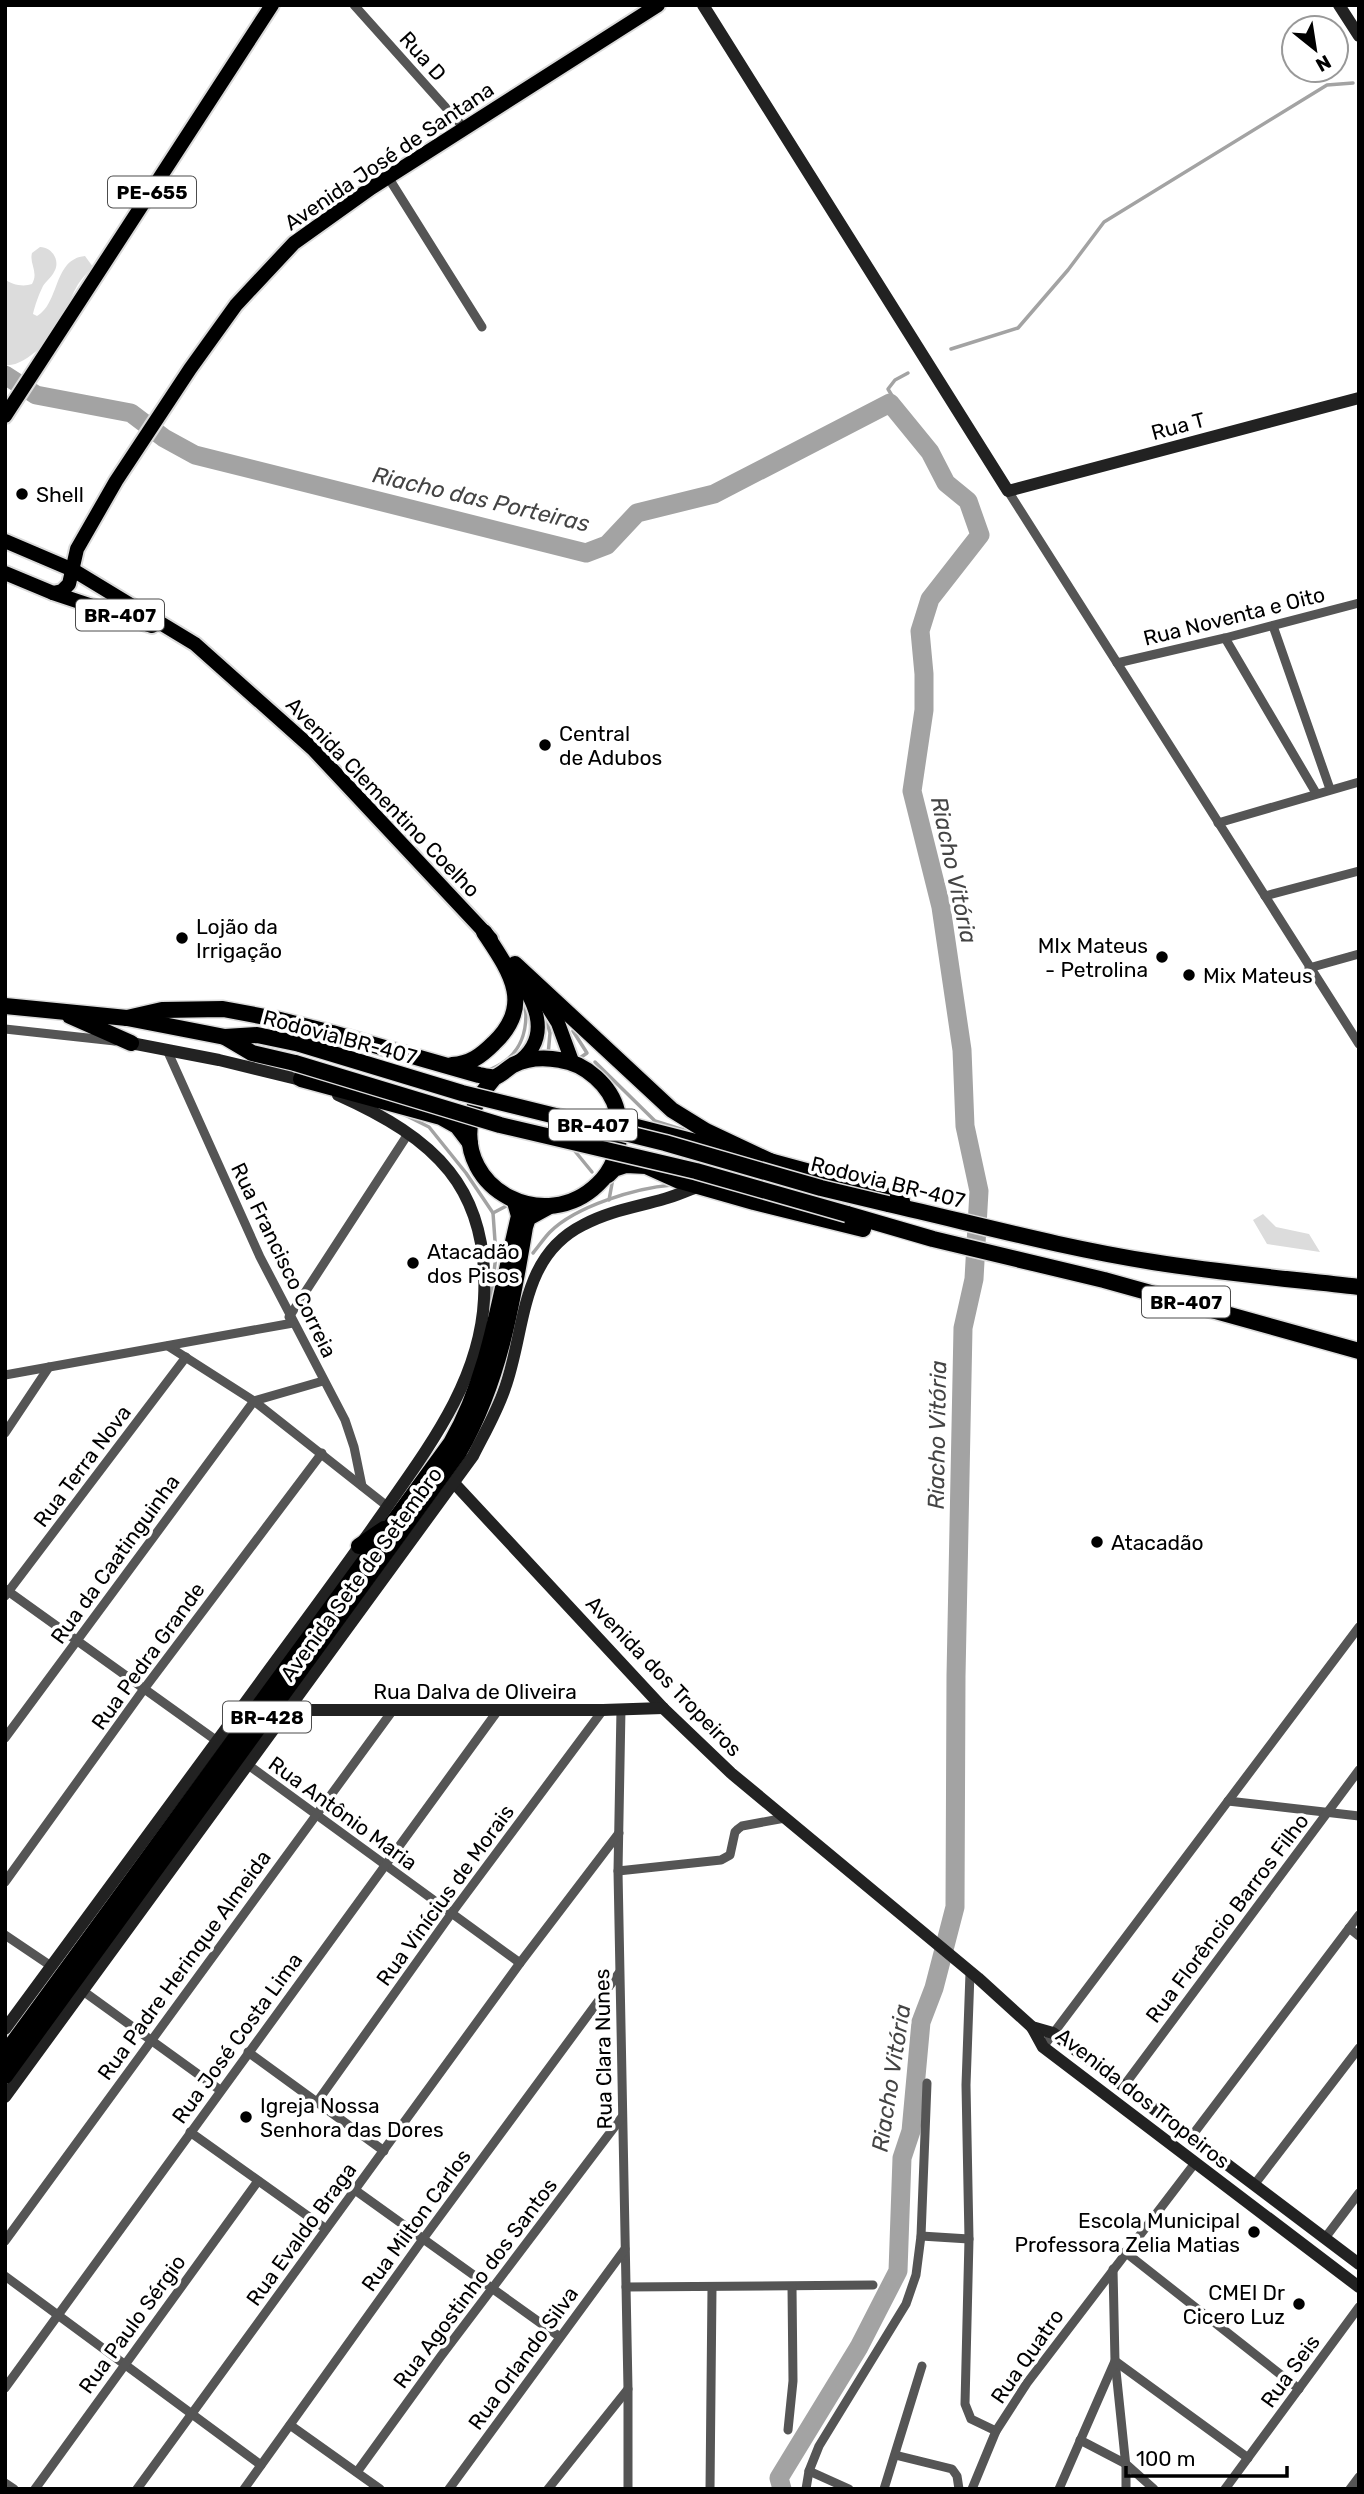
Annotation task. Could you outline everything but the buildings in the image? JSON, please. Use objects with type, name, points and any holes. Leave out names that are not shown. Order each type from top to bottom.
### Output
[{"type":"highway","points":[[443,1064],[471,1062],[505,1032],[512,1018],[515,989],[512,975],[484,932]]},
{"type":"highway","points":[[515,964],[672,1110],[706,1131],[772,1162]]},
{"type":"highway","name":"BR-407","points":[[5,1006],[127,1018],[225,1037]]},
{"type":"highway","points":[[55,1009],[131,1043]]},
{"type":"highway","name":"BR-407","points":[[127,1018],[162,1010],[223,1009],[310,1027],[479,1075],[495,1077]]},
{"type":"highway","name":"Rodovia BR-407","points":[[225,1037],[257,1035],[300,1044],[462,1093],[665,1143],[797,1181],[1015,1236],[1150,1262],[1359,1287]]},
{"type":"highway","name":"Rodovia BR-407","points":[[225,1037],[252,1053],[295,1063],[500,1125],[746,1184],[926,1237],[1104,1280],[1359,1351]]},
{"type":"highway","points":[[301,1079],[441,1117],[457,1126],[470,1143],[478,1167],[493,1188],[514,1202],[539,1208],[565,1205],[588,1194],[606,1177],[617,1154],[620,1130],[616,1106],[604,1085],[586,1069],[564,1060],[539,1058],[516,1064],[495,1077],[480,1095],[471,1118],[470,1143]]},
{"type":"highway","name":"BR-407","points":[[617,1116],[629,1125],[832,1178],[906,1202],[915,1210]]},
{"type":"highway","name":"BR-407","points":[[606,1177],[620,1166],[639,1165],[677,1180],[754,1202],[884,1234],[926,1237]]},
{"type":"highway","name":"Avenida Sete de Setembro","points":[[5,2054],[451,1443],[465,1418],[492,1342],[519,1216],[514,1202]]},
{"type":"highway","name":"Avenida Sete de Setembro","points":[[5,2076],[310,1668],[459,1452],[485,1402],[503,1344],[528,1218],[548,1207]]},
{"type":"highway","points":[[485,1402],[486,1430]]},
{"type":"highway","points":[[359,1546],[394,1522]]},
{"type":"main road","name":"PE-655","points":[[8,411],[272,5]]},
{"type":"main road","name":"Avenida José de Santana","points":[[73,570],[77,549],[116,481],[236,305],[294,243],[388,177],[658,5]]},
{"type":"main road","points":[[703,5],[1008,491]]},
{"type":"main road","points":[[1339,5],[1359,36]]},
{"type":"main road","name":"Rua T","points":[[1008,491],[1359,398]]},
{"type":"main road","name":"Avenida Clementino Coelho","points":[[5,541],[73,570],[135,609],[187,637],[313,749],[515,964],[550,1007],[573,1064]]},
{"type":"main road","points":[[52,593],[66,588],[73,570]]},
{"type":"main road","name":"Avenida Clementino Coelho","points":[[5,573],[52,593],[187,637]]},
{"type":"main road","name":"Avenida Clementino Coelho","points":[[484,932],[510,964],[529,993],[535,1009],[535,1044],[529,1055],[516,1064]]},
{"type":"main road","name":"Avenida Sete de Setembro","points":[[5,2029],[437,1436],[468,1369],[484,1302],[482,1244],[468,1201],[449,1168],[408,1134],[378,1113],[301,1079],[131,1043]]},
{"type":"main road","name":"Avenida Sete de Setembro","points":[[5,2097],[288,1710],[310,1668],[473,1456],[506,1387],[532,1280],[543,1258],[562,1238],[580,1226],[624,1208],[665,1199],[700,1186]]},
{"type":"main road","name":"Avenida dos Tropeiros","points":[[454,1483],[663,1707],[732,1773],[1032,2027],[1043,2047],[1359,2287]]},
{"type":"main road","name":"Rua Dalva de Oliveira","points":[[288,1710],[603,1710],[663,1707]]},
{"type":"main road","name":"Avenida dos Tropeiros","points":[[1032,2027],[1053,2033],[1359,2264]]},
{"type":"street","name":"Rua D","points":[[354,5],[465,130]]},
{"type":"street","points":[[388,177],[482,327]]},
{"type":"street","points":[[1008,491],[1358,1043]]},
{"type":"street","name":"Rua Noventa e Oito","points":[[1117,663],[1359,603]]},
{"type":"street","points":[[1273,626],[1330,789]]},
{"type":"street","points":[[1225,638],[1316,793]]},
{"type":"street","points":[[1218,823],[1359,782]]},
{"type":"street","points":[[1265,896],[1359,871]]},
{"type":"street","points":[[1309,968],[1359,954]]},
{"type":"street","points":[[5,1030],[131,1043]]},
{"type":"street","name":"Rua Francisco Correia","points":[[167,1050],[260,1257],[351,1434],[362,1486]]},
{"type":"street","points":[[5,1375],[168,1346],[291,1320],[408,1134]]},
{"type":"street","points":[[168,1346],[254,1401],[387,1506]]},
{"type":"street","name":"Rua Terra Nova","points":[[6,1592],[186,1357]]},
{"type":"street","points":[[5,1433],[48,1367]]},
{"type":"street","points":[[254,1401],[323,1381]]},
{"type":"street","name":"Rua da Caatinguinha","points":[[5,1738],[254,1401]]},
{"type":"street","name":"Rua Pedra Grande","points":[[5,1882],[144,1689],[322,1453]]},
{"type":"street","points":[[6,1592],[217,1741]]},
{"type":"street","points":[[1043,2047],[1359,1627]]},
{"type":"street","name":"Rua José Costa Lima","points":[[5,2388],[499,1709]]},
{"type":"street","name":"Rua Clara Nunes","points":[[621,1709],[618,1871],[628,2489]]},
{"type":"street","name":"Rua Padre Herinque Almeida","points":[[5,2241],[393,1710]]},
{"type":"street","name":"Rua Vinícius de Morais","points":[[317,2102],[603,1710]]},
{"type":"street","name":"Rua Antônio Maria","points":[[247,1764],[520,1963]]},
{"type":"street","name":"Rua Florêncio Barros Filho","points":[[1123,2087],[1359,1770]]},
{"type":"street","points":[[1228,1801],[1359,1816]]},
{"type":"street","points":[[618,1871],[721,1860],[730,1855],[738,1829],[785,1818]]},
{"type":"street","name":"Rua Evaldo Braga","points":[[137,2489],[520,1963],[619,1833]]},
{"type":"street","points":[[1191,2137],[1359,1915]]},
{"type":"street","points":[[1349,1928],[1359,1936]]},
{"type":"street","points":[[5,1935],[51,1966]]},
{"type":"street","name":"Rua Milton Carlos","points":[[244,2489],[619,1973]]},
{"type":"street","points":[[970,1973],[966,2085],[968,2239],[965,2404],[971,2419],[996,2431]]},
{"type":"street","points":[[83,1991],[220,2090]]},
{"type":"street","points":[[1254,2185],[1359,2048]]},
{"type":"street","points":[[248,2052],[384,2151]]},
{"type":"street","points":[[806,2489],[809,2471],[819,2445],[906,2304],[916,2276],[921,2236],[927,2083]]},
{"type":"street","name":"Rua Agostinho dos Santos","points":[[357,2472],[622,2117]]},
{"type":"street","points":[[190,2132],[326,2229]]},
{"type":"street","name":"Rua Quatro","points":[[972,2489],[996,2431],[1033,2374],[1195,2163]]},
{"type":"street","name":"Rua Paulo Sérgio","points":[[35,2489],[258,2181]]},
{"type":"street","points":[[355,2190],[560,2337]]},
{"type":"street","points":[[1325,2238],[1359,2193]]},
{"type":"street","points":[[921,2236],[968,2239]]},
{"type":"street","name":"Rua Orlando Silva","points":[[449,2489],[625,2249]]},
{"type":"street","points":[[1125,2252],[1299,2389]]},
{"type":"street","points":[[1113,2269],[1115,2361],[1126,2464],[1126,2489]]},
{"type":"street","points":[[5,2276],[261,2465]]},
{"type":"street","points":[[626,2287],[873,2286]]},
{"type":"street","points":[[788,2430],[793,2381],[792,2287]]},
{"type":"street","points":[[710,2489],[712,2288]]},
{"type":"street","name":"Rua Seis","points":[[1225,2489],[1359,2307]]},
{"type":"street","points":[[1059,2489],[1115,2361]]},
{"type":"street","points":[[1115,2361],[1248,2458]]},
{"type":"street","points":[[884,2489],[922,2366]]},
{"type":"street","points":[[548,2489],[628,2389]]},
{"type":"street","points":[[290,2426],[380,2489]]},
{"type":"street","points":[[1080,2440],[1126,2464],[1154,2489]]},
{"type":"street","points":[[895,2455],[952,2469],[960,2489]]},
{"type":"street","points":[[809,2471],[849,2489]]},
{"type":"street","points":[[1350,2489],[1359,2477]]},
{"type":"street","points":[[5,2483],[14,2489]]},
{"type":"shaded area","points":[[40,247],[52,252],[56,259],[56,268],[37,300],[33,314],[37,316],[50,302],[67,265],[85,256],[93,267],[78,285],[63,319],[46,342],[30,356],[13,365],[5,365],[5,279],[18,285],[32,284],[35,276],[32,253]]},
{"type":"shaded area","points":[[1263,1214],[1276,1227],[1309,1234],[1320,1252],[1267,1244],[1253,1220]]},
{"type":"waterway","points":[[951,349],[1018,328],[1068,270],[1104,222],[1327,85],[1353,83]]},
{"type":"waterway","name":"Riacho das Porteiras","points":[[890,403],[894,399],[888,389],[895,380],[908,373]]},
{"type":"waterway","name":"Riacho Vitória","points":[[5,375],[36,395],[131,413],[164,438],[195,455],[586,553],[607,545],[637,513],[714,494],[890,403],[930,452],[946,483],[968,501],[980,535],[930,599],[920,631],[924,710],[912,791],[941,907],[962,1050],[965,1126],[979,1191],[974,1279],[963,1328],[956,1676],[955,1907],[934,1988],[921,2022],[911,2131],[902,2158],[898,2271],[859,2347],[779,2478],[782,2489]]},
{"type":"waterway","points":[[491,1069],[509,1058],[516,1050],[524,1033],[525,1002]]},
{"type":"waterway","points":[[545,1014],[550,1033],[548,1055]]},
{"type":"waterway","points":[[573,1031],[587,1053],[577,1060]]},
{"type":"waterway","points":[[595,1062],[655,1121],[690,1132]]},
{"type":"waterway","points":[[403,1114],[429,1127],[466,1173],[493,1213],[496,1255],[490,1307]]},
{"type":"waterway","points":[[584,1137],[606,1137]]},
{"type":"waterway","points":[[574,1150],[592,1172]]},
{"type":"waterway","points":[[609,1200],[613,1178]]},
{"type":"waterway","points":[[533,1253],[561,1223],[591,1206],[624,1194],[672,1185]]},
{"type":"waterway","points":[[493,1213],[510,1204]]},
{"type":"place","name":"Shell","points":[[22,494]]},
{"type":"place","name":"Central de Adubos","points":[[545,745]]},
{"type":"place","name":"Lojão da Irrigação","points":[[182,938]]},
{"type":"place","name":"MIx Mateus - Petrolina","points":[[1162,957]]},
{"type":"place","name":"Mix Mateus","points":[[1189,975]]},
{"type":"place","name":"Atacadão dos Pisos","points":[[413,1263]]},
{"type":"place","name":"Atacadão","points":[[1097,1542]]},
{"type":"place","name":"Igreja Nossa Senhora das Dores","points":[[246,2117]]},
{"type":"place","name":"Escola Municipal Professora Zelia Matias","points":[[1254,2232]]},
{"type":"place","name":"CMEI Dr Cicero Luz","points":[[1299,2304]]}]
